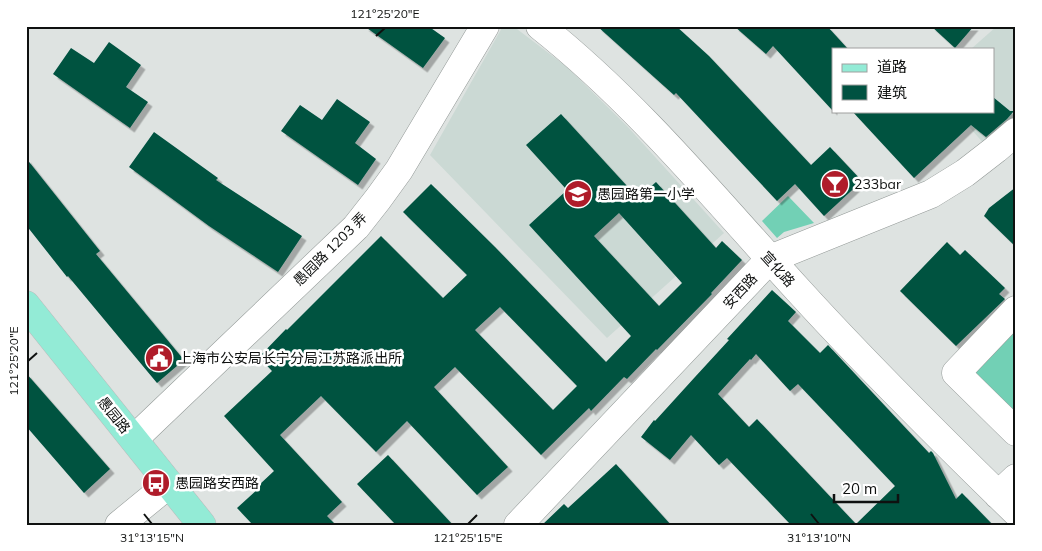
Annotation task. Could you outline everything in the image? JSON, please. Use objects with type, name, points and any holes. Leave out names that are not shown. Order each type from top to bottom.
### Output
[{"type":"main road","name":"愚园路","points":[[26,305],[202,525]]},
{"type":"street","name":"愚园路 1203 弄","points":[[134,439],[356,227],[399,170],[485,26]]},
{"type":"street","name":"宣化路","points":[[540,26],[577,56],[644,121],[860,356],[1010,495]]},
{"type":"street","name":"安西路","points":[[518,525],[770,259],[931,194],[965,173],[1016,132]]},
{"type":"street","points":[[1016,310],[956,373],[1016,432]]},
{"type":"street","points":[[119,525],[169,484]]},
{"type":"shaded area","name":"愚园路第一小学","points":[[503,26],[513,26],[567,67],[627,126],[724,233],[607,338],[430,155]]},
{"type":"shaded area","points":[[997,26],[1016,26],[1016,119],[986,146],[956,112],[994,112],[994,48],[972,48]]},
{"type":"green space","points":[[788,196],[814,223],[784,232],[777,238],[762,221]]},
{"type":"green space","points":[[1016,325],[1016,416],[971,372]]},
{"type":"building","points":[[364,26],[428,26],[445,38],[423,68]]},
{"type":"building","points":[[597,26],[676,26],[709,56],[811,165],[830,147],[862,181],[824,216],[795,184],[777,201],[676,93],[674,95]]},
{"type":"building","points":[[734,26],[827,26],[847,48],[832,48],[832,110],[773,46],[766,54]]},
{"type":"building","points":[[931,26],[974,26],[955,48]]},
{"type":"building","points":[[109,42],[141,65],[126,87],[148,102],[130,128],[53,74],[71,48],[94,63]]},
{"type":"building","points":[[994,98],[1010,111],[1014,111],[986,137],[971,125],[914,178],[853,112],[994,112]]},
{"type":"building","points":[[337,99],[370,122],[355,143],[376,159],[358,185],[281,131],[300,105],[322,120]]},
{"type":"building","points":[[561,114],[638,198],[656,182],[716,248],[722,241],[742,260],[712,294],[657,350],[627,379],[624,377],[591,411],[589,408],[541,455],[455,367],[434,387],[508,467],[477,495],[407,421],[376,452],[321,396],[280,435],[342,502],[327,516],[336,525],[253,525],[237,508],[274,471],[224,416],[272,371],[259,357],[381,236],[443,298],[467,275],[403,212],[431,184],[606,362],[631,336],[529,225],[567,190],[526,145]],"holes":[[[619,213],[682,283],[659,306],[594,236]],[[500,307],[577,386],[553,410],[475,330]]]},
{"type":"building","points":[[154,132],[218,178],[216,180],[302,236],[278,272],[209,226],[129,167]]},
{"type":"building","points":[[26,158],[100,251],[96,254],[184,360],[157,383],[67,277],[26,225]]},
{"type":"building","points":[[1016,187],[1016,247],[984,216],[989,208]]},
{"type":"building","points":[[947,242],[960,255],[965,250],[1005,288],[999,294],[1005,299],[956,346],[900,291]]},
{"type":"building","points":[[772,290],[796,312],[788,321],[820,353],[828,345],[929,453],[931,451],[933,453],[956,499],[962,493],[993,525],[791,525],[727,458],[719,465],[691,435],[670,460],[641,437],[654,420],[729,340],[727,339]],"holes":[[[756,354],[790,391],[798,384],[895,486],[856,524],[757,419],[749,427],[718,394]]]},
{"type":"building","points":[[26,373],[110,469],[84,493],[26,426]]},
{"type":"building","points":[[388,455],[453,525],[396,525],[357,484]]},
{"type":"building","points":[[616,464],[671,525],[542,525],[564,504],[568,508]]},
{"type":"place","name":"233bar","points":[[835,184]]},
{"type":"place","name":"愚园路第一小学","points":[[578,194]]},
{"type":"place","name":"上海市公安局长宁分局江苏路派出所","points":[[159,358]]},
{"type":"place","name":"愚园路安西路","points":[[156,483]]}]
